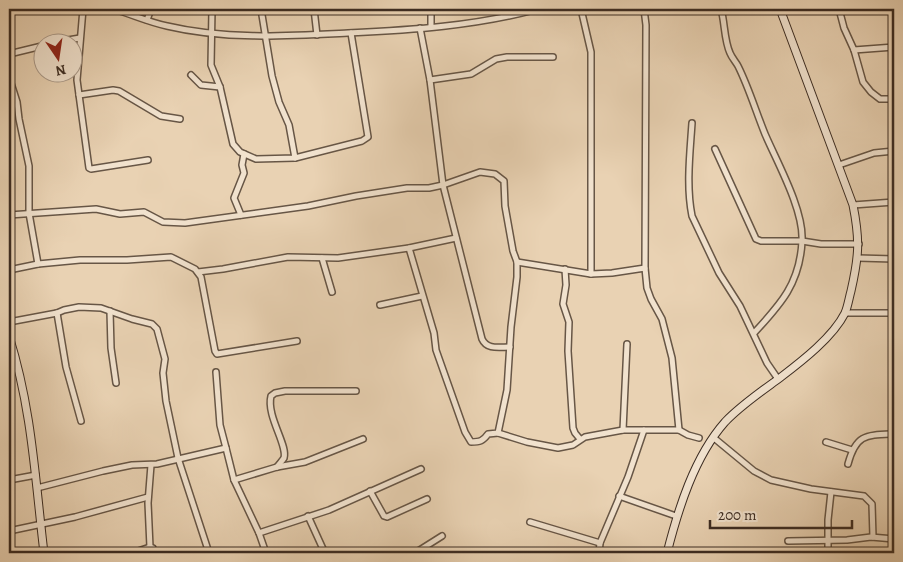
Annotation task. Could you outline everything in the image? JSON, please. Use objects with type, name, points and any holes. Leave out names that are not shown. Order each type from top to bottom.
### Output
[{"type":"street","points":[[81,32],[83,9]]},
{"type":"street","points":[[112,9],[166,26],[212,33],[266,36],[351,33],[463,24],[538,9]]},
{"type":"street","points":[[147,20],[151,9]]},
{"type":"street","points":[[212,9],[211,65],[220,87],[233,144],[236,149],[256,159],[295,158],[368,138],[351,33]]},
{"type":"street","points":[[261,9],[272,76],[279,102],[289,125],[295,158]]},
{"type":"street","points":[[314,9],[317,35]]},
{"type":"street","points":[[431,9],[431,26]]},
{"type":"street","points":[[581,9],[591,52],[591,274]]},
{"type":"street","points":[[644,9],[646,25],[645,268],[647,288],[662,319],[672,358],[678,430]]},
{"type":"street","points":[[721,9],[730,53],[738,66],[766,135],[778,159],[794,203],[801,230],[802,241],[799,262],[787,294],[754,333]]},
{"type":"street","points":[[667,553],[676,516],[696,470],[714,438],[725,422],[824,339],[845,312],[858,258],[859,244],[853,205],[780,9]]},
{"type":"street","points":[[839,9],[863,82],[880,99],[894,99]]},
{"type":"street","points":[[420,28],[430,80],[443,185],[484,344],[490,347],[510,346]]},
{"type":"street","points":[[854,50],[894,47]]},
{"type":"street","points":[[9,54],[32,48]]},
{"type":"street","points":[[430,80],[471,74],[496,59],[507,57],[553,58]]},
{"type":"street","points":[[191,75],[201,85],[220,87]]},
{"type":"street","points":[[9,77],[18,102],[19,119],[29,166],[30,213],[38,264]]},
{"type":"street","points":[[78,82],[90,169],[148,160]]},
{"type":"street","points":[[79,95],[112,90],[119,91],[161,116],[180,119]]},
{"type":"street","points":[[692,123],[689,176],[692,216],[719,273],[740,306],[767,363],[778,379]]},
{"type":"street","points":[[715,149],[754,237],[761,241],[859,244]]},
{"type":"street","points":[[838,165],[874,153],[894,151]]},
{"type":"street","points":[[241,215],[234,198],[244,173],[242,166],[244,154]]},
{"type":"street","points":[[9,215],[96,209],[120,214],[144,212],[163,222],[180,223],[308,206],[356,196],[443,185],[480,172],[501,177],[505,187],[505,206],[513,251],[517,262],[517,277],[513,304],[507,390],[498,433]]},
{"type":"street","points":[[853,205],[894,202]]},
{"type":"street","points":[[9,270],[38,264],[80,260],[127,260],[171,257],[198,272],[288,257],[322,258],[409,248],[456,238]]},
{"type":"street","points":[[409,248],[434,333],[436,350],[465,432],[471,442],[478,442],[484,440],[488,434],[498,433],[548,448],[569,446],[580,439],[623,430],[678,430],[699,438]]},
{"type":"street","points":[[322,258],[332,292]]},
{"type":"street","points":[[858,258],[894,259]]},
{"type":"street","points":[[517,262],[591,274],[645,268]]},
{"type":"street","points":[[565,269],[566,285],[563,304],[568,322],[573,428],[574,433],[580,439]]},
{"type":"street","points":[[198,272],[217,354],[297,341]]},
{"type":"street","points":[[380,306],[422,296]]},
{"type":"street","points":[[9,322],[64,310],[89,307],[110,311],[152,324],[157,329],[165,359],[163,373],[166,401],[178,458],[209,553]]},
{"type":"street","points":[[110,311],[111,348],[116,383]]},
{"type":"street","points":[[845,312],[894,313]]},
{"type":"street","points":[[57,313],[66,367],[81,421]]},
{"type":"street","points":[[9,336],[23,388],[31,432],[44,553]]},
{"type":"street","points":[[623,430],[626,344]]},
{"type":"street","points":[[216,372],[220,425],[234,480],[260,533],[266,553]]},
{"type":"street","points":[[276,467],[282,460],[284,451],[270,407],[271,396],[274,393],[285,391],[356,391]]},
{"type":"street","points":[[599,553],[600,543],[628,477],[644,430]]},
{"type":"street","points":[[848,464],[852,450],[859,440],[870,434],[894,434]]},
{"type":"street","points":[[714,438],[763,477],[785,484],[860,495],[868,498],[873,509],[873,536]]},
{"type":"street","points":[[234,480],[276,467],[305,462],[363,439]]},
{"type":"street","points":[[826,442],[852,450]]},
{"type":"street","points":[[37,488],[132,465],[151,465],[226,448]]},
{"type":"street","points":[[151,465],[148,498],[150,547],[153,548],[154,553]]},
{"type":"street","points":[[260,533],[329,510],[421,468]]},
{"type":"street","points":[[9,480],[36,475]]},
{"type":"street","points":[[370,491],[384,516],[387,517],[427,499]]},
{"type":"street","points":[[828,553],[828,520],[831,492]]},
{"type":"street","points":[[619,496],[676,516]]},
{"type":"street","points":[[9,531],[148,498]]},
{"type":"street","points":[[308,516],[323,549]]},
{"type":"street","points":[[530,522],[600,543]]},
{"type":"street","points":[[415,553],[442,536]]},
{"type":"street","points":[[788,541],[829,541],[873,536],[894,539]]},
{"type":"street","points":[[132,553],[150,547]]}]
